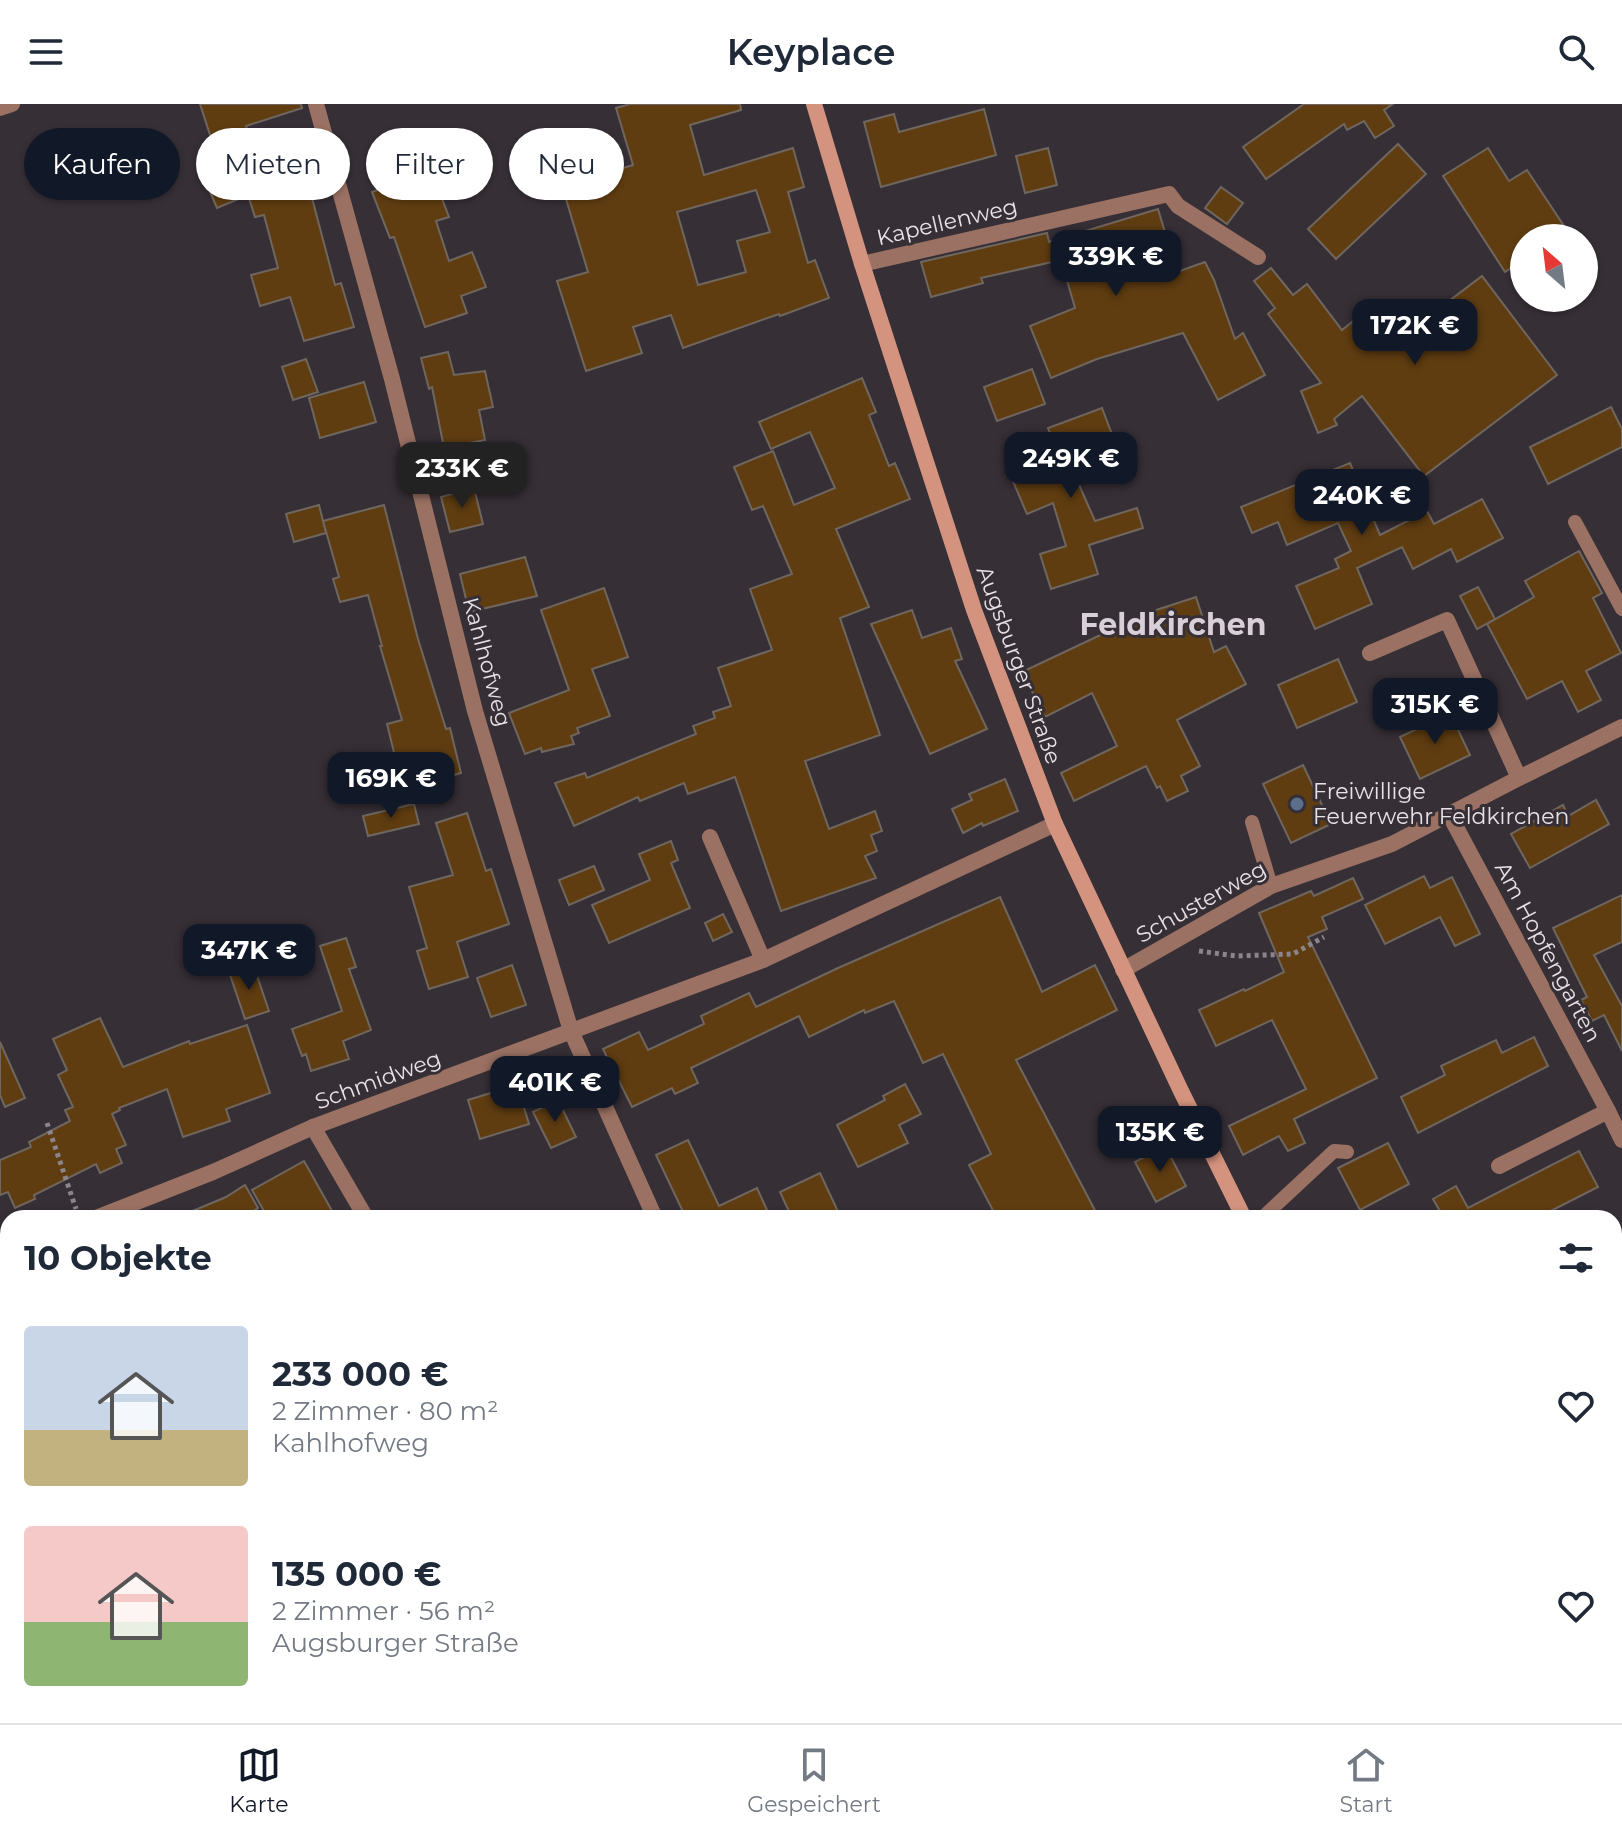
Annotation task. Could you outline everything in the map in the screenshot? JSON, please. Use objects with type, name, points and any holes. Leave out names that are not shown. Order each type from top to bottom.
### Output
[{"type":"main road","name":"Augsburger Straße","points":[[814,104],[862,264],[974,610],[1055,824],[1240,1210]]},
{"type":"street","points":[[0,108],[12,104]]},
{"type":"street","name":"Kahlhofweg","points":[[316,104],[392,379],[475,711],[571,1031],[651,1210]]},
{"type":"street","name":"Kapellenweg","points":[[862,264],[1169,194],[1178,206],[1258,257]]},
{"type":"street","points":[[1370,653],[1447,620],[1519,778]]},
{"type":"street","name":"Schusterweg","points":[[1123,970],[1271,886],[1392,844],[1622,727]]},
{"type":"street","name":"Am Hopfengarten","points":[[1449,814],[1622,1140]]},
{"type":"street","name":"Schmidweg","points":[[120,1210],[313,1127],[763,960],[1055,824]]},
{"type":"street","points":[[710,837],[763,960]]},
{"type":"street","points":[[1499,1166],[1608,1111]]},
{"type":"street","points":[[313,1127],[361,1210]]},
{"type":"lane","points":[[1575,522],[1622,609]]},
{"type":"lane","points":[[1252,822],[1271,886]]},
{"type":"lane","points":[[1271,1210],[1334,1151],[1347,1152]]},
{"type":"path","points":[[1166,946],[1236,956],[1293,954],[1324,937]]},
{"type":"path","points":[[47,1123],[76,1210]]},
{"type":"building","points":[[200,104],[301,104],[302,108],[247,128],[208,128]]},
{"type":"building","points":[[630,104],[740,104],[741,110],[690,125],[704,175],[793,148],[804,187],[788,192],[808,263],[815,260],[829,298],[683,348],[671,315],[633,327],[642,353],[586,371],[557,281],[588,272],[566,200],[624,200],[624,168],[633,165],[616,108]],"holes":[[[756,190],[770,232],[737,241],[746,272],[698,285],[677,212]]]},
{"type":"building","points":[[1304,104],[1393,104],[1384,110],[1394,126],[1375,138],[1364,121],[1347,130],[1344,124],[1266,179],[1243,147]]},
{"type":"building","points":[[984,109],[996,155],[881,187],[864,122],[894,114],[899,132]]},
{"type":"building","points":[[1398,144],[1426,174],[1336,259],[1308,229]]},
{"type":"building","points":[[1048,148],[1057,185],[1025,193],[1016,156]]},
{"type":"building","points":[[1488,148],[1509,181],[1527,170],[1563,224],[1510,224],[1510,269],[1505,272],[1443,176]]},
{"type":"building","points":[[1221,187],[1243,203],[1227,224],[1205,208]]},
{"type":"building","points":[[214,200],[236,200],[217,208]]},
{"type":"building","points":[[250,200],[313,200],[335,285],[341,283],[354,327],[304,341],[290,297],[260,306],[251,275],[278,268],[264,215],[255,217]]},
{"type":"building","points":[[375,200],[442,200],[449,217],[436,221],[449,261],[472,252],[486,287],[461,296],[467,313],[425,327],[394,237],[390,238]]},
{"type":"building","points":[[1158,209],[1177,272],[1205,262],[1235,339],[1243,333],[1265,375],[1218,400],[1183,333],[1097,359],[1051,378],[1030,326],[1075,308],[1061,260],[981,278],[983,283],[931,297],[921,262],[1047,233],[1049,242]]},
{"type":"building","points":[[1271,268],[1293,295],[1307,284],[1342,330],[1368,309],[1395,342],[1482,276],[1557,375],[1424,476],[1362,396],[1334,419],[1337,425],[1318,433],[1301,391],[1321,383],[1268,314],[1275,308],[1254,281]]},
{"type":"building","points":[[448,352],[454,375],[485,371],[493,407],[479,410],[485,440],[444,448],[432,387],[429,389],[421,358]]},
{"type":"building","points":[[306,359],[318,392],[293,400],[282,367]]},
{"type":"building","points":[[1032,369],[1045,404],[997,421],[984,387]]},
{"type":"building","points":[[862,378],[876,412],[869,415],[889,466],[895,463],[910,499],[836,529],[869,607],[840,618],[880,735],[805,761],[829,829],[875,811],[882,831],[871,835],[877,851],[865,856],[876,878],[781,911],[735,777],[688,794],[684,783],[640,801],[638,797],[574,826],[555,783],[585,773],[587,778],[696,734],[693,726],[715,718],[713,712],[731,706],[718,668],[772,650],[750,589],[792,574],[763,506],[752,510],[734,467],[773,451],[794,505],[835,488],[810,432],[771,449],[759,422]]},
{"type":"building","points":[[364,382],[376,422],[320,438],[309,398]]},
{"type":"building","points":[[1611,407],[1622,429],[1622,447],[1548,484],[1530,447]]},
{"type":"building","points":[[1102,408],[1113,437],[1066,455],[1095,521],[1137,508],[1143,528],[1089,545],[1098,574],[1051,589],[1040,554],[1066,546],[1053,503],[1027,514],[1009,472],[1057,452],[1048,428]]},
{"type":"building","points":[[1350,463],[1380,535],[1427,511],[1434,524],[1482,499],[1503,538],[1457,562],[1451,549],[1413,569],[1402,547],[1357,568],[1372,604],[1315,629],[1296,586],[1339,568],[1335,559],[1351,551],[1338,523],[1287,545],[1278,522],[1252,533],[1241,507]]},
{"type":"building","points":[[474,488],[483,524],[450,532],[441,497]]},
{"type":"building","points":[[319,505],[326,533],[294,542],[286,514]]},
{"type":"building","points":[[384,505],[418,639],[446,729],[450,728],[461,773],[403,789],[387,724],[402,720],[368,595],[340,602],[333,579],[339,577],[323,521]]},
{"type":"building","points":[[1579,551],[1602,593],[1593,598],[1621,653],[1586,671],[1601,700],[1578,712],[1562,681],[1527,699],[1487,624],[1534,597],[1525,581]]},
{"type":"building","points":[[525,557],[537,596],[469,612],[460,574]]},
{"type":"building","points":[[1478,587],[1495,619],[1477,629],[1460,596]]},
{"type":"building","points":[[604,588],[628,657],[592,669],[610,716],[577,728],[579,733],[571,736],[574,744],[542,752],[541,748],[525,754],[509,713],[569,690],[541,610]]},
{"type":"building","points":[[1196,597],[1214,652],[1226,646],[1246,684],[1177,720],[1200,766],[1181,776],[1188,791],[1167,801],[1146,766],[1074,801],[1061,773],[1117,746],[1092,693],[1045,717],[1022,672],[1147,613]]},
{"type":"building","points":[[912,610],[922,638],[951,628],[962,659],[955,661],[987,729],[930,754],[871,624]]},
{"type":"building","points":[[1338,659],[1357,702],[1297,728],[1278,685]]},
{"type":"building","points":[[1450,713],[1470,755],[1420,779],[1400,737]]},
{"type":"building","name":"Freiwillige Feuerwehr Feldkirchen","points":[[1303,765],[1331,824],[1291,843],[1263,784]]},
{"type":"building","points":[[1005,779],[1018,811],[963,833],[952,809],[972,800],[969,794]]},
{"type":"building","points":[[1596,800],[1609,824],[1530,868],[1511,834],[1563,805],[1568,816]]},
{"type":"building","points":[[414,804],[419,824],[368,836],[363,816]]},
{"type":"building","points":[[467,813],[486,871],[491,869],[509,924],[457,942],[468,977],[429,989],[417,951],[427,948],[409,887],[453,875],[436,823]]},
{"type":"building","points":[[671,841],[678,860],[671,863],[690,908],[609,943],[592,905],[650,880],[639,854]]},
{"type":"building","points":[[594,866],[604,890],[569,905],[559,880]]},
{"type":"building","points":[[1424,876],[1430,888],[1452,877],[1480,934],[1455,946],[1440,917],[1385,944],[1365,905]]},
{"type":"building","points":[[1353,878],[1363,899],[1322,917],[1327,929],[1308,937],[1377,1078],[1294,1119],[1305,1143],[1288,1151],[1279,1136],[1243,1155],[1229,1126],[1306,1089],[1272,1020],[1216,1046],[1199,1010],[1284,972],[1259,913],[1311,891],[1314,896]]},
{"type":"building","points":[[1622,895],[1622,942],[1594,955],[1622,1006],[1622,1051],[1604,1015],[1592,1021],[1581,1000],[1587,997],[1553,928]]},
{"type":"building","points":[[1000,897],[1042,992],[1095,965],[1117,1010],[1016,1060],[1095,1210],[993,1210],[969,1165],[991,1154],[943,1054],[923,1063],[894,1001],[865,1013],[864,1010],[809,1037],[799,1016],[691,1068],[698,1083],[675,1094],[672,1088],[632,1107],[603,1049],[639,1032],[648,1050],[704,1024],[701,1016],[749,993],[756,1007]]},
{"type":"building","points":[[723,914],[732,932],[713,941],[705,923]]},
{"type":"building","points":[[346,938],[356,967],[349,969],[371,1030],[343,1041],[349,1059],[311,1071],[306,1054],[302,1056],[292,1029],[342,1011],[320,946]]},
{"type":"building","points":[[253,964],[269,1011],[245,1019],[229,972]]},
{"type":"building","points":[[512,965],[526,1005],[491,1017],[477,978]]},
{"type":"building","points":[[100,1018],[123,1067],[189,1041],[190,1044],[247,1025],[270,1093],[226,1109],[230,1121],[183,1137],[167,1089],[119,1108],[112,1114],[126,1145],[116,1149],[122,1163],[100,1173],[96,1164],[15,1208],[8,1192],[0,1195],[0,1160],[31,1147],[29,1142],[70,1121],[65,1110],[73,1107],[58,1075],[67,1070],[53,1039]]},
{"type":"building","points":[[1534,1037],[1548,1066],[1418,1133],[1401,1097],[1445,1075],[1441,1066],[1496,1040],[1502,1053]]},
{"type":"building","points":[[0,1042],[25,1098],[5,1107],[0,1095]]},
{"type":"building","points":[[905,1084],[921,1114],[899,1125],[908,1143],[858,1167],[837,1125],[885,1100],[883,1096]]},
{"type":"building","points":[[517,1085],[529,1124],[480,1139],[468,1100]]},
{"type":"building","points":[[558,1100],[576,1137],[551,1148],[533,1112]]},
{"type":"building","points":[[688,1140],[719,1206],[757,1188],[767,1210],[682,1210],[656,1155]]},
{"type":"building","points":[[1388,1143],[1409,1184],[1360,1210],[1338,1168]]},
{"type":"building","points":[[1165,1146],[1186,1186],[1156,1202],[1135,1162]]},
{"type":"building","points":[[1579,1151],[1598,1187],[1553,1210],[1439,1210],[1433,1199],[1456,1186],[1468,1208]]},
{"type":"building","points":[[304,1161],[332,1210],[263,1210],[252,1190]]},
{"type":"building","points":[[820,1173],[837,1210],[788,1210],[780,1192]]},
{"type":"building","points":[[245,1185],[258,1208],[195,1210]]},
{"type":"place","name":"Freiwillige Feuerwehr Feldkirchen","points":[[1297,804]]},
{"type":"district","name":"Feldkirchen","points":[[1173,624]]}]
